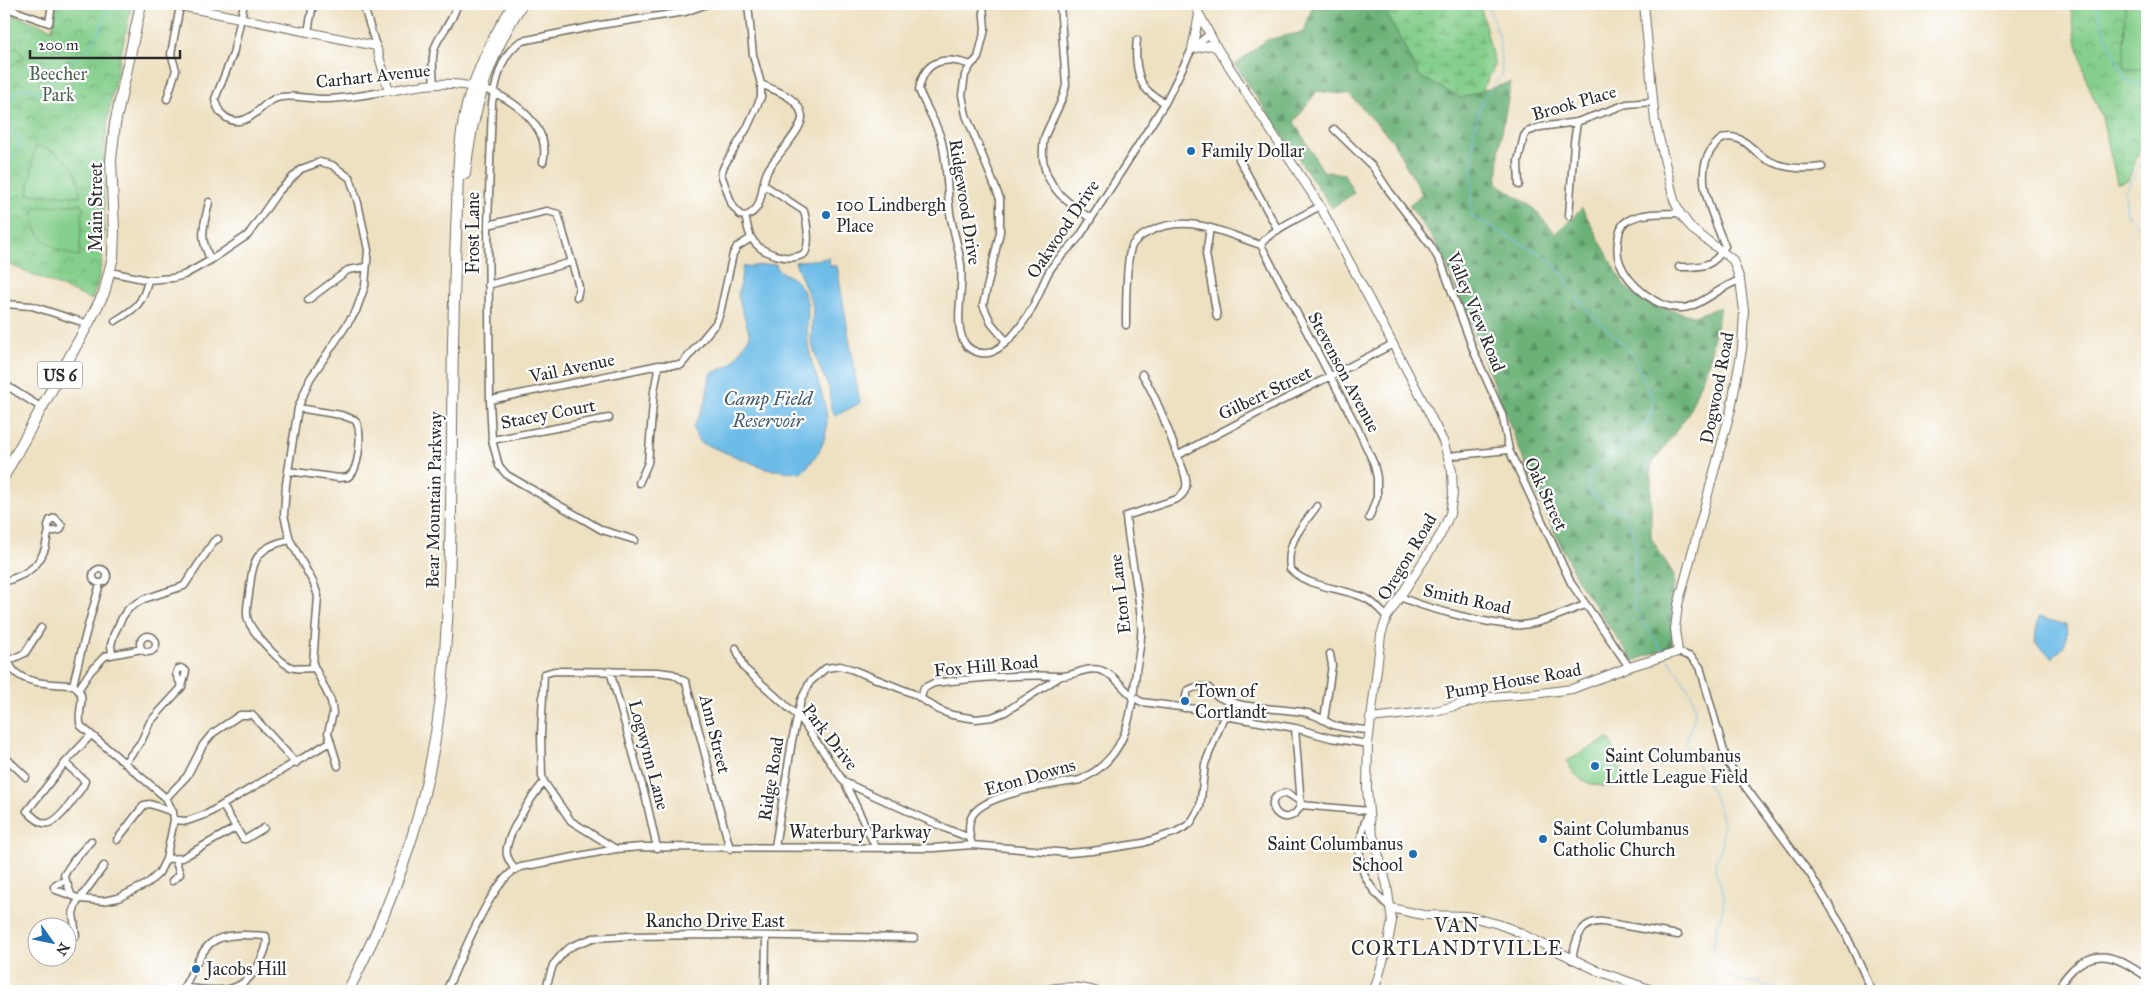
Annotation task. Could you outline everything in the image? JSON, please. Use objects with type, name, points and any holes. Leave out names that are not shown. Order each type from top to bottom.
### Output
[{"type":"main road","name":"Main Street","points":[[4,476],[104,293],[110,272],[114,230],[111,160],[115,124],[141,4]]},
{"type":"main road","name":"Bear Mountain Parkway","points":[[348,991],[374,938],[408,854],[426,792],[437,730],[443,676],[449,576],[458,178],[464,123],[500,26],[514,4]]},
{"type":"main road","name":"Bear Mountain Parkway","points":[[355,991],[386,928],[415,852],[430,799],[441,746],[449,674],[454,601],[462,207],[468,152],[478,99],[478,88],[503,37],[522,4]]},
{"type":"street","points":[[4,7],[48,23],[52,4]]},
{"type":"street","points":[[171,4],[376,46]]},
{"type":"street","name":"Carhart Avenue","points":[[244,4],[233,54],[215,99],[216,107],[227,118],[239,121],[255,114],[268,102],[282,97],[323,99],[434,83],[478,88]]},
{"type":"street","points":[[308,32],[313,4]]},
{"type":"street","points":[[363,4],[389,91]]},
{"type":"street","points":[[434,83],[432,62],[435,47],[453,17],[457,4]]},
{"type":"street","name":"Frost Lane","points":[[635,540],[602,530],[508,475],[498,466],[492,440],[488,285],[490,130],[494,93],[505,59],[513,47],[522,41],[600,25],[685,12],[706,4]]},
{"type":"street","points":[[748,4],[753,55],[761,84],[761,97],[747,128],[721,174],[732,205],[740,215],[745,216],[756,208],[762,197],[768,169],[799,129],[802,120],[801,110],[793,100],[761,84]]},
{"type":"street","points":[[982,4],[985,29],[978,58],[971,65],[966,75],[963,88],[963,104],[976,142],[1000,198],[1000,232],[983,305],[991,323],[1006,341]]},
{"type":"street","points":[[1060,4],[1066,85],[1064,94],[1044,136],[1044,164],[1052,185],[1073,206],[1090,218]]},
{"type":"street","name":"Oregon Road","points":[[1194,4],[1217,48],[1320,206],[1443,441],[1454,485],[1450,514],[1441,534],[1388,617],[1381,635],[1370,718],[1367,779],[1370,825],[1392,908],[1391,932],[1374,991]]},
{"type":"street","name":"Dogwood Road","points":[[1644,4],[1655,121],[1674,200],[1680,213],[1698,235],[1733,260],[1740,280],[1745,324],[1736,384],[1678,605],[1674,654]]},
{"type":"street","points":[[167,100],[176,70],[170,54],[180,6]]},
{"type":"street","points":[[1199,16],[1192,50],[1210,45],[1217,48]]},
{"type":"street","name":"Oakwood Drive","points":[[1006,341],[1031,309],[1052,266],[1080,236],[1165,103],[1192,50],[1200,40],[1209,34]]},
{"type":"street","points":[[1137,40],[1136,50],[1141,82],[1147,90],[1165,103]]},
{"type":"street","name":"Ridgewood Drive","points":[[971,65],[954,59],[941,61],[924,73],[919,90],[942,141],[950,214],[961,266],[962,294],[959,328],[964,342],[974,351],[991,352],[1006,341]]},
{"type":"street","points":[[478,88],[494,93],[516,106],[535,124],[544,143],[545,153],[542,162]]},
{"type":"street","name":"Brook Place","points":[[1519,185],[1518,160],[1524,136],[1527,132],[1577,122],[1627,104],[1653,102]]},
{"type":"street","points":[[1569,216],[1573,151],[1577,122]]},
{"type":"street","name":"Valley View Road","points":[[1334,129],[1373,167],[1388,191],[1431,246],[1442,265],[1474,352],[1502,414],[1509,450]]},
{"type":"street","points":[[1679,267],[1704,266],[1714,261],[1723,252],[1725,246],[1710,209],[1704,170],[1710,152],[1722,138],[1729,136],[1738,138],[1769,162],[1778,166],[1809,169],[1822,167]]},
{"type":"street","points":[[1239,158],[1278,230]]},
{"type":"street","points":[[110,272],[148,280],[184,275],[212,260],[248,235],[278,192],[294,174],[320,162],[332,165],[350,178],[358,203],[368,250],[366,286],[356,312],[310,379],[298,408],[288,470],[284,514],[290,540],[314,584],[318,596],[314,668],[331,701],[333,713],[328,733],[338,766]]},
{"type":"street","points":[[745,216],[751,238],[764,249],[784,257],[797,258],[807,250],[807,220],[804,211],[764,185]]},
{"type":"street","points":[[209,202],[202,235],[206,250],[212,260]]},
{"type":"street","points":[[1126,325],[1130,251],[1137,239],[1165,224],[1193,223],[1261,245],[1264,239],[1320,206]]},
{"type":"street","points":[[488,225],[553,211],[561,219],[579,287],[577,297]]},
{"type":"street","points":[[1680,213],[1637,217],[1628,220],[1620,229],[1617,249],[1618,259],[1625,272],[1640,289],[1657,303],[1679,308],[1696,304],[1728,284],[1740,280]]},
{"type":"street","points":[[1210,228],[1206,254],[1217,317]]},
{"type":"street","name":"Vail Avenue","points":[[490,400],[659,365],[681,365],[716,323],[733,254],[737,247],[751,238]]},
{"type":"street","name":"Stevenson Avenue","points":[[1261,245],[1374,464],[1377,478],[1376,497],[1369,518]]},
{"type":"street","points":[[488,285],[572,262]]},
{"type":"street","points":[[308,300],[348,270],[366,267]]},
{"type":"street","points":[[115,321],[140,303],[146,292],[148,280]]},
{"type":"street","points":[[4,304],[32,306],[88,324]]},
{"type":"street","name":"Gilbert Street","points":[[1177,456],[1239,421],[1330,378],[1393,344]]},
{"type":"street","points":[[639,483],[648,463],[654,392],[659,365]]},
{"type":"street","points":[[1142,374],[1158,401],[1177,456]]},
{"type":"street","points":[[4,384],[42,408]]},
{"type":"street","points":[[288,470],[342,478],[353,472],[357,458],[360,432],[356,420],[341,415],[298,408]]},
{"type":"street","name":"Stacey Court","points":[[492,440],[609,418]]},
{"type":"street","name":"Oak Street","points":[[1448,456],[1509,450],[1557,554],[1585,604]]},
{"type":"street","name":"Eton Lane","points":[[1134,698],[1142,624],[1126,516],[1177,499],[1182,495],[1186,481],[1177,456]]},
{"type":"street","points":[[1317,506],[1293,540],[1290,548],[1290,569],[1294,573],[1314,582],[1368,600],[1388,617]]},
{"type":"street","points":[[4,582],[17,578],[35,567],[44,550],[49,532]]},
{"type":"street","points":[[112,654],[111,645],[114,634],[129,608],[144,599],[184,586],[214,541],[218,539]]},
{"type":"street","points":[[290,540],[265,548],[257,556],[250,579],[246,616],[251,627],[284,663],[297,668],[314,668]]},
{"type":"street","points":[[65,881],[57,882],[54,887],[65,894],[71,894],[81,899],[103,901],[129,894],[153,879],[166,859],[174,820],[173,812],[166,798],[91,735],[81,726],[79,721],[82,701],[76,687],[86,628],[100,584]]},
{"type":"street","name":"Smith Road","points":[[1401,596],[1430,607],[1513,625],[1528,624],[1585,604]]},
{"type":"street","points":[[1585,604],[1629,667]]},
{"type":"street","points":[[6,657],[25,653],[41,628]]},
{"type":"street","points":[[4,645],[6,657],[14,671],[29,680],[76,687]]},
{"type":"street","name":"Park Drive","points":[[736,648],[740,662],[747,671],[809,728],[844,782],[970,838]]},
{"type":"street","points":[[76,687],[105,656],[142,649]]},
{"type":"street","points":[[1324,720],[1332,665],[1330,654]]},
{"type":"street","points":[[1674,654],[1691,657],[1700,667],[1727,762],[1810,874],[1842,928],[1872,991]]},
{"type":"street","name":"Pump House Road","points":[[1370,718],[1434,711],[1490,697],[1540,694],[1572,689],[1629,667],[1674,654]]},
{"type":"street","name":"Fox Hill Road","points":[[797,716],[801,700],[810,682],[826,668],[833,665],[851,669],[921,697],[939,710],[970,719],[985,718],[1005,712],[1061,676]]},
{"type":"street","name":"Fox Hill Road","points":[[921,697],[924,688],[934,683],[1020,676],[1061,676],[1092,669],[1101,670],[1116,680],[1134,698]]},
{"type":"street","name":"Ann Street","points":[[544,782],[542,776],[541,735],[544,677],[548,672],[554,670],[673,674],[686,682],[730,849]]},
{"type":"street","name":"Logwynn Lane","points":[[610,672],[646,799],[657,848]]},
{"type":"street","points":[[125,762],[141,742],[150,722],[182,686]]},
{"type":"street","points":[[1184,708],[1187,691],[1198,686],[1209,688],[1214,696],[1227,700],[1271,709],[1301,711],[1316,715],[1333,725],[1369,730]]},
{"type":"street","points":[[1134,698],[1142,702],[1295,728],[1331,738],[1368,744]]},
{"type":"street","name":"Eton Downs","points":[[970,838],[968,831],[974,813],[990,801],[1080,780],[1101,767],[1113,756],[1127,731],[1134,698]]},
{"type":"street","points":[[166,798],[187,776],[203,745],[213,733],[240,715],[252,715],[296,763]]},
{"type":"street","name":"Ridge Road","points":[[775,847],[797,716]]},
{"type":"street","name":"Waterbury Parkway","points":[[514,868],[616,849],[934,848],[972,845],[1069,853],[1143,843],[1185,828],[1194,820],[1198,812],[1205,764],[1224,716]]},
{"type":"street","points":[[1295,728],[1301,805],[1296,812],[1287,817],[1277,815],[1273,807],[1278,795],[1288,794],[1298,800],[1301,805]]},
{"type":"street","points":[[65,763],[84,781],[83,786],[57,820],[49,824],[43,823],[27,811],[65,763],[91,735]]},
{"type":"street","points":[[174,820],[181,822],[195,820],[330,742]]},
{"type":"street","points":[[4,756],[26,777]]},
{"type":"street","points":[[446,991],[488,902],[499,885],[514,868],[507,857],[508,843],[530,800],[544,782],[571,822],[616,849]]},
{"type":"street","points":[[844,782],[876,848]]},
{"type":"street","points":[[116,840],[144,805],[150,804],[173,812]]},
{"type":"street","points":[[1301,805],[1369,811],[1362,828],[1360,841],[1363,875],[1373,890],[1392,908],[1423,915],[1467,916],[1488,921],[1514,930],[1572,960],[1598,971],[1655,991]]},
{"type":"street","points":[[222,806],[240,837],[246,839],[264,828]]},
{"type":"street","points":[[166,859],[182,858],[235,828]]},
{"type":"street","points":[[970,838],[972,845]]},
{"type":"street","points":[[71,894],[64,875],[90,841]]},
{"type":"street","points":[[172,881],[180,874],[175,859]]},
{"type":"street","points":[[74,918],[73,912],[76,904],[104,866]]},
{"type":"street","points":[[1572,960],[1580,933],[1585,926],[1592,922],[1603,922],[1678,935]]},
{"type":"street","points":[[230,936],[266,936],[267,946],[253,976],[240,987],[227,990],[184,989],[211,942],[230,936]]},
{"type":"street","name":"Rancho Drive East","points":[[545,991],[553,965],[564,952],[572,946],[593,938],[629,936],[914,938]]},
{"type":"street","points":[[765,991],[766,937]]},
{"type":"street","points":[[2058,991],[2070,972],[2085,960],[2094,957],[2108,956],[2147,977]]},
{"type":"street","points":[[1042,991],[1053,988],[1074,987],[1095,991]]},
{"type":"green space","name":"Beecher Park","points":[[57,4],[132,4],[107,127],[104,165],[103,243],[98,281],[92,300],[4,262],[4,201],[7,193],[4,190],[4,11],[52,29]]},
{"type":"green space","points":[[1313,4],[1382,4],[1420,76],[1460,98],[1511,82],[1500,142],[1497,183],[1532,207],[1556,234],[1582,208],[1625,287],[1654,306],[1694,316],[1720,307],[1709,361],[1688,414],[1651,466],[1651,538],[1674,575],[1672,646],[1633,661],[1579,583],[1542,506],[1441,251],[1409,205],[1422,194],[1392,140],[1350,95],[1317,91],[1294,122],[1323,171],[1344,174],[1354,193],[1332,208],[1235,65],[1266,40],[1304,32]]},
{"type":"green space","points":[[1382,4],[1480,4],[1495,66],[1482,91],[1460,98],[1420,76]]},
{"type":"green space","points":[[2070,4],[2147,4],[2147,138],[2141,146],[2128,181],[2117,183],[2102,117],[2087,82],[2076,39]]},
{"type":"green space","points":[[2125,4],[2147,4],[2147,69],[2124,69]]},
{"type":"green space","points":[[16,46],[24,57],[6,70],[4,67],[4,56]]},
{"type":"green space","points":[[35,146],[54,152],[68,162],[77,177],[80,196],[28,194]]},
{"type":"green space","points":[[81,204],[83,207],[79,256],[61,251],[45,240],[39,234],[33,217],[35,207]]},
{"type":"green space","name":"Saint Columbanus Little League Field","points":[[1607,739],[1610,740],[1627,782],[1618,785],[1601,786],[1584,781],[1577,776],[1567,761]]},
{"type":"water","name":"Camp Field Reservoir","points":[[829,258],[830,266],[837,266],[860,403],[835,416],[831,408],[829,388],[811,341],[813,306],[795,262]]},
{"type":"water","name":"Camp Field Reservoir","points":[[776,264],[777,269],[793,278],[805,294],[808,308],[808,343],[826,410],[827,425],[824,440],[816,456],[801,473],[767,469],[699,442],[693,428],[706,401],[710,374],[732,364],[750,336],[738,296],[743,267]]},
{"type":"water","points":[[2039,617],[2066,625],[2065,643],[2053,658],[2034,642]]},
{"type":"waterway","points":[[4,200],[8,195],[4,168],[19,150],[20,142],[11,122],[8,100],[23,87],[46,95],[58,71],[90,46],[102,26],[110,4]]},
{"type":"waterway","points":[[1487,4],[1499,35],[1502,75],[1484,97],[1474,128],[1471,216],[1551,260],[1587,310],[1632,353],[1654,402],[1645,427],[1589,473],[1588,491],[1602,502],[1626,514],[1635,543],[1634,608],[1664,653]]},
{"type":"waterway","points":[[2096,4],[2110,45],[2126,80],[2147,87]]},
{"type":"waterway","points":[[2147,154],[2125,191],[2127,215],[2147,235]]},
{"type":"waterway","points":[[1668,658],[1688,688],[1694,701],[1694,716],[1686,742],[1722,817],[1723,838],[1715,867],[1724,900],[1713,944],[1715,961],[1720,969],[1733,978],[1773,987],[1780,991]]},
{"type":"place","name":"Family Dollar","points":[[1191,151]]},
{"type":"place","name":"100 Lindbergh Place","points":[[826,215]]},
{"type":"place","name":"Town of Cortlandt","points":[[1185,701]]},
{"type":"place","name":"Saint Columbanus Little League Field","points":[[1595,766]]},
{"type":"place","name":"Saint Columbanus Catholic Church","points":[[1543,839]]},
{"type":"place","name":"Saint Columbanus School","points":[[1413,854]]},
{"type":"place","name":"Jacobs Hill","points":[[196,969]]},
{"type":"district","name":"VAN CORTLANDTVILLE","points":[[1457,936]]}]
